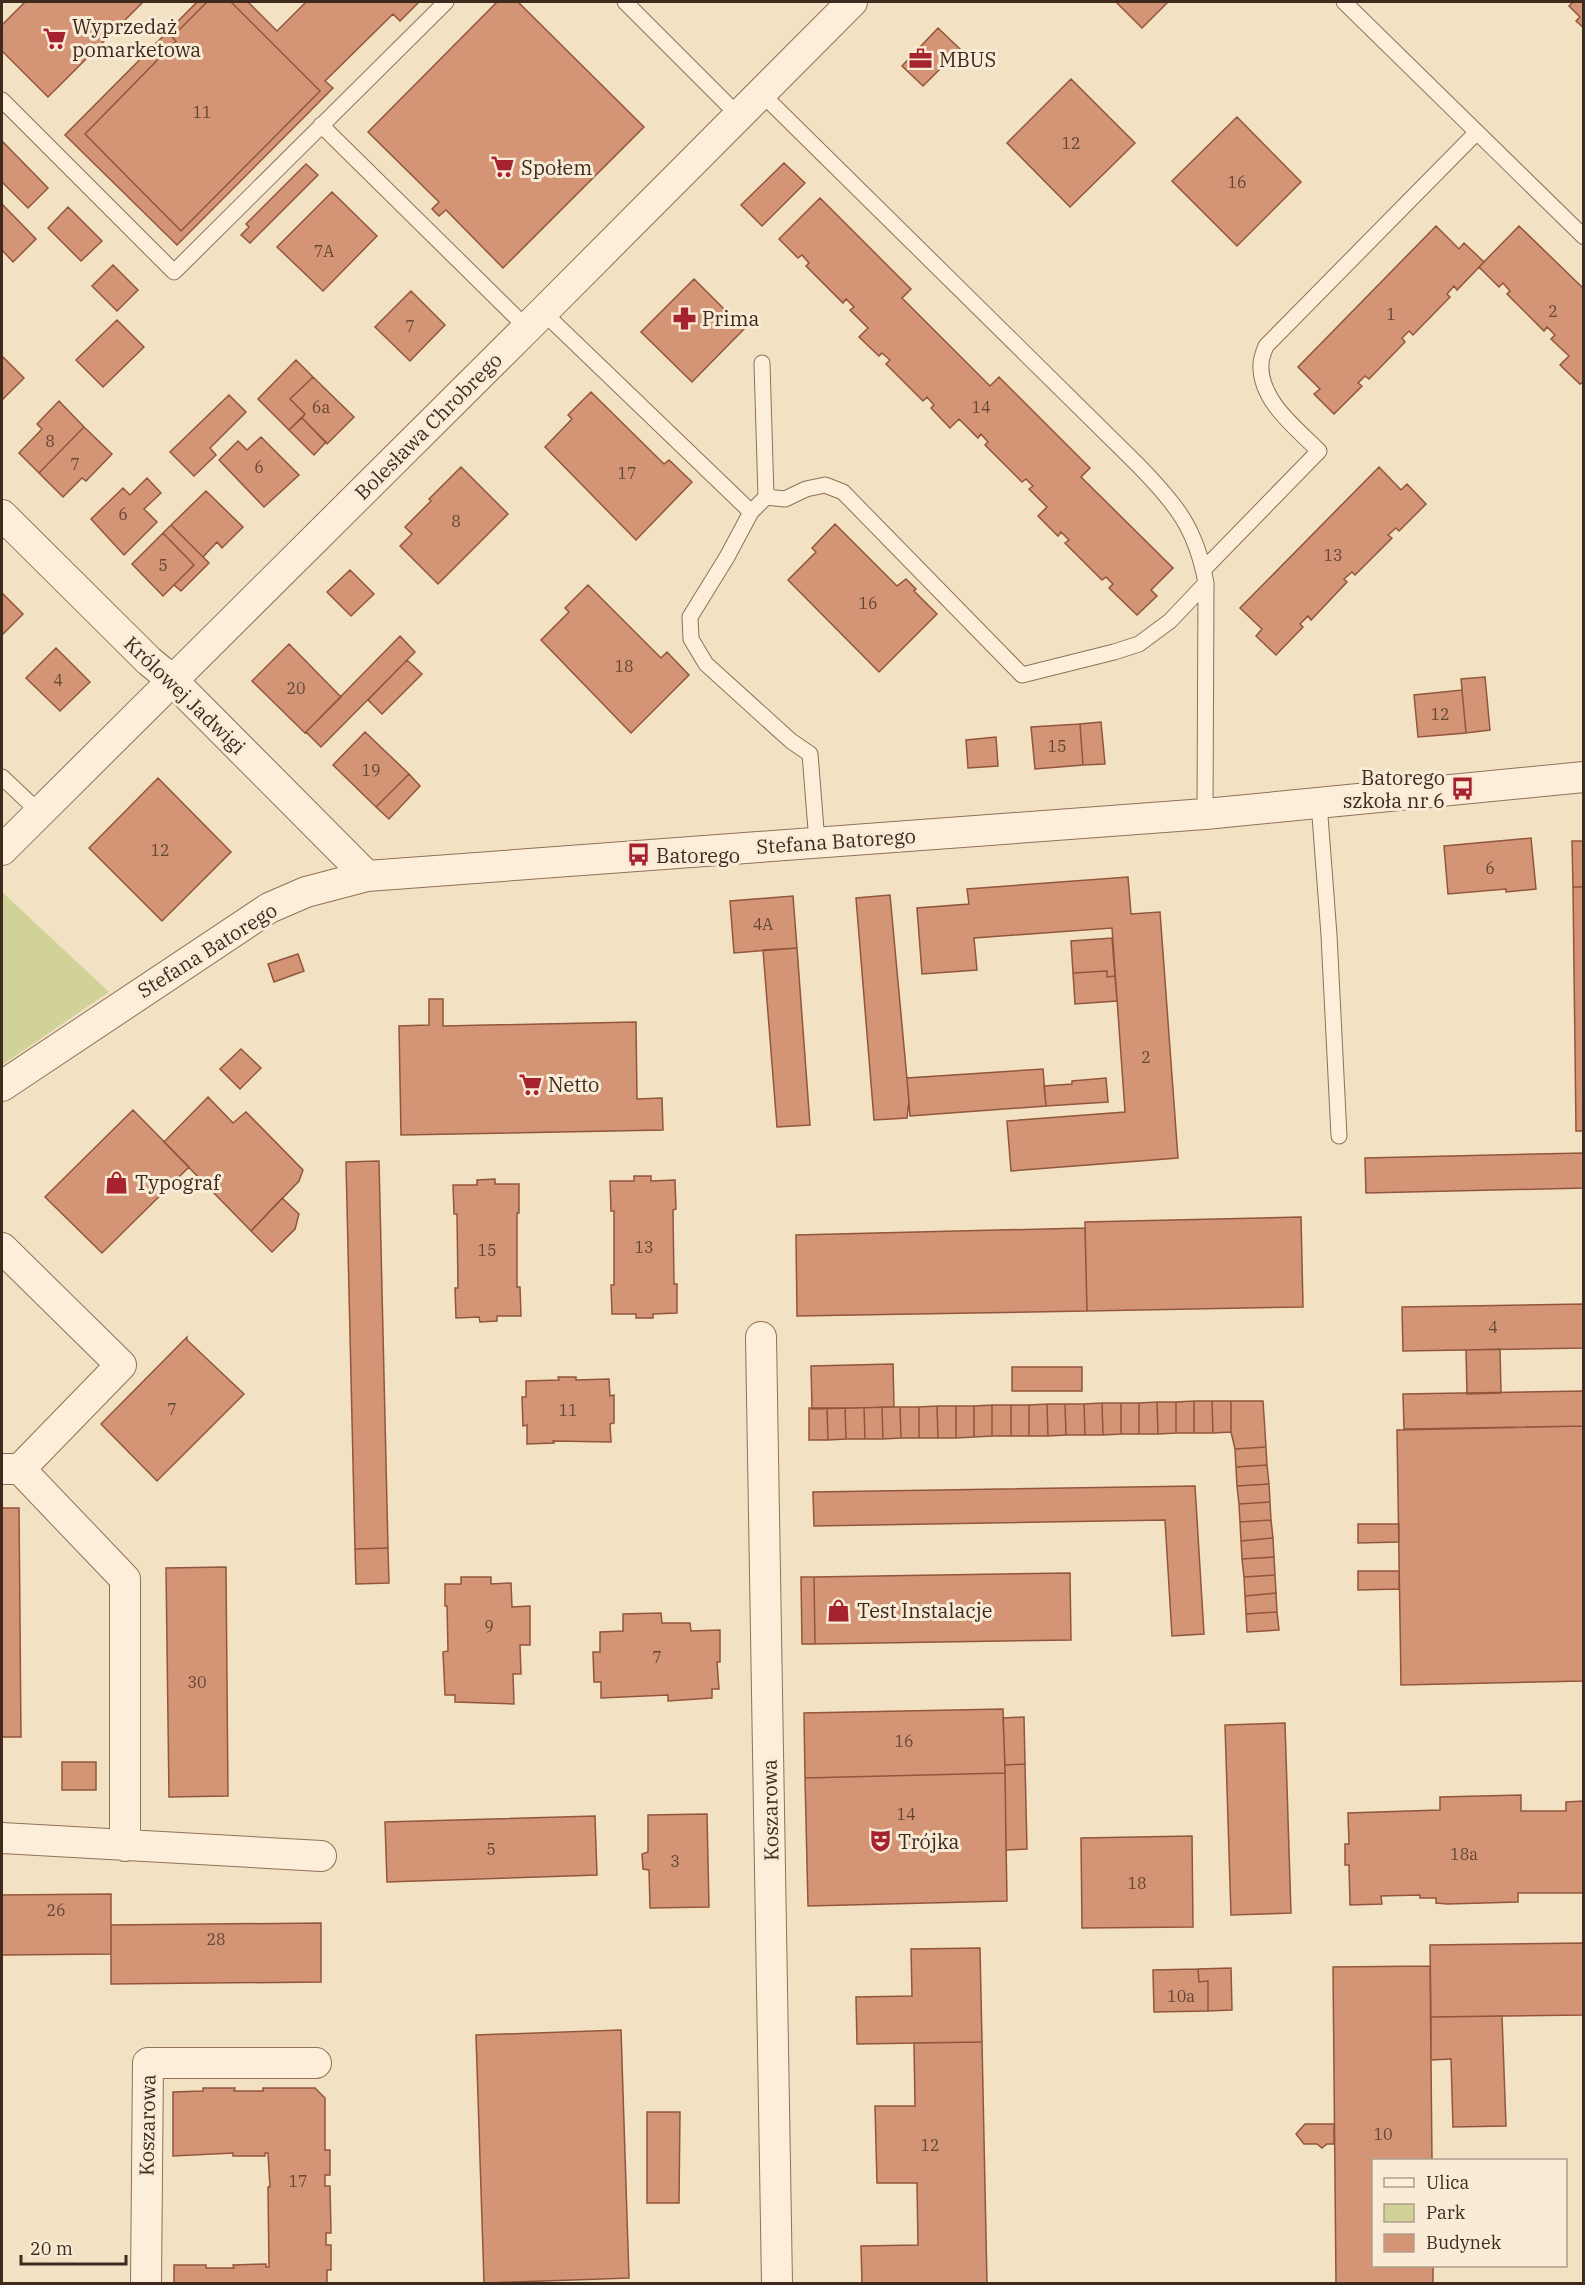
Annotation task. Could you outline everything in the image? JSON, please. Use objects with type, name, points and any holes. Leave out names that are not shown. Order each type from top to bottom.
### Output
[{"type":"street","name":"Bolesława Chrobrego","points":[[2,850],[852,2]]},
{"type":"street","name":"Królowej Jadwigi","points":[[2,515],[149,662],[171,679],[367,876]]},
{"type":"street","name":"Stefana Batorego","points":[[2,1086],[269,908],[306,892],[367,876],[1205,814],[1584,777]]},
{"type":"street","points":[[2,1248],[121,1365],[11,1469],[125,1579],[125,1846]]},
{"type":"street","name":"Koszarowa","points":[[761,1337],[777,2283]]},
{"type":"street","points":[[2,1838],[321,1856]]},
{"type":"street","name":"Koszarowa","points":[[146,2283],[148,2063],[316,2062]]},
{"type":"lane","points":[[2,100],[174,272],[446,2]]},
{"type":"lane","points":[[625,2],[738,115]]},
{"type":"lane","points":[[1344,2],[1584,237]]},
{"type":"lane","points":[[760,92],[1165,492],[1180,511],[1201,557],[1205,576],[1205,814]]},
{"type":"lane","points":[[321,125],[751,512]]},
{"type":"lane","points":[[766,496],[785,499],[806,489],[825,485],[843,492],[1022,675],[1139,644],[1170,621],[1205,576],[1319,451],[1288,420],[1265,391],[1260,363],[1266,346],[1477,132]]},
{"type":"lane","points":[[762,363],[766,496],[751,512],[727,557],[690,617],[691,639],[706,664],[791,741],[810,754],[817,842]]},
{"type":"lane","points":[[2,777],[39,812]]},
{"type":"lane","points":[[1319,803],[1329,934],[1339,1136]]},
{"type":"green space","points":[[2,892],[109,992],[2,1065]]},
{"type":"building","name":"Wyprzedaż pomarketowa","points":[[25,2],[143,2],[48,97],[2,51],[2,25]]},
{"type":"building","points":[[197,2],[248,2],[277,31],[306,2],[419,2],[400,21],[393,14],[325,81],[333,88],[177,245],[65,135]]},
{"type":"building","points":[[207,2],[231,2],[320,91],[181,231],[85,134],[176,41],[172,37]]},
{"type":"building","name":"Społem","points":[[497,2],[518,2],[644,127],[503,268],[446,210],[439,216],[432,209],[439,202],[368,132]]},
{"type":"building","points":[[1116,2],[1168,2],[1142,28]]},
{"type":"building","points":[[1573,2],[1584,2],[1584,28],[1576,21],[1580,17],[1569,6]]},
{"type":"building","points":[[938,28],[960,49],[923,86],[902,66]]},
{"type":"building","points":[[1071,79],[1135,143],[1070,207],[1007,143]]},
{"type":"building","points":[[1237,117],[1301,182],[1237,246],[1172,181]]},
{"type":"building","points":[[2,141],[48,188],[28,208],[2,182]]},
{"type":"building","points":[[784,163],[805,183],[762,226],[741,205]]},
{"type":"building","points":[[306,164],[318,175],[250,243],[241,235],[249,227],[246,224]]},
{"type":"building","points":[[332,192],[377,236],[323,291],[277,247]]},
{"type":"building","points":[[820,198],[911,289],[902,298],[990,386],[999,377],[1090,468],[1081,477],[1173,568],[1151,590],[1157,596],[1137,615],[1109,588],[1113,584],[1106,577],[1102,580],[1065,543],[1069,540],[1061,532],[1058,536],[1038,516],[1047,507],[1029,489],[1033,486],[1026,479],[1022,482],[985,445],[988,442],[981,434],[978,438],[959,419],[950,428],[931,408],[934,405],[927,397],[923,401],[886,364],[890,360],[882,353],[879,356],[859,337],[868,328],[850,310],[854,307],[846,299],[843,303],[806,266],[809,263],[802,255],[798,258],[779,239]]},
{"type":"building","points":[[2,204],[36,239],[13,262],[2,250]]},
{"type":"building","points":[[68,207],[102,241],[81,261],[48,228]]},
{"type":"building","points":[[1436,226],[1459,249],[1464,243],[1484,262],[1457,290],[1454,286],[1447,294],[1450,297],[1413,335],[1409,331],[1402,338],[1405,342],[1369,379],[1365,376],[1358,383],[1362,386],[1334,414],[1314,394],[1320,389],[1298,367]]},
{"type":"building","points":[[1519,226],[1584,289],[1584,382],[1580,384],[1560,365],[1569,356],[1551,339],[1555,335],[1547,327],[1544,331],[1507,294],[1510,291],[1503,283],[1499,287],[1479,267]]},
{"type":"building","points":[[113,265],[138,290],[117,311],[92,286]]},
{"type":"building","points":[[694,279],[744,329],[692,382],[641,332]]},
{"type":"building","points":[[411,291],[445,325],[410,361],[375,327]]},
{"type":"building","points":[[117,320],[144,347],[103,387],[76,360]]},
{"type":"building","points":[[2,356],[24,378],[2,400]]},
{"type":"building","points":[[296,360],[313,377],[290,399],[305,414],[289,430],[258,399]]},
{"type":"building","points":[[313,377],[354,417],[327,444],[302,418],[305,414],[290,399]]},
{"type":"building","points":[[591,392],[664,464],[669,460],[692,482],[636,540],[545,447],[572,419],[568,415]]},
{"type":"building","points":[[229,395],[246,412],[210,448],[216,455],[194,476],[170,452]]},
{"type":"building","points":[[59,401],[84,427],[39,473],[19,453],[42,429],[37,424]]},
{"type":"building","points":[[302,418],[326,442],[314,455],[289,430]]},
{"type":"building","points":[[84,427],[112,454],[86,481],[82,478],[63,497],[39,473]]},
{"type":"building","points":[[261,437],[299,475],[264,507],[219,460],[238,441],[247,450]]},
{"type":"building","points":[[461,467],[508,514],[438,584],[400,546],[412,534],[405,527]]},
{"type":"building","points":[[1379,467],[1401,490],[1407,484],[1426,504],[1399,531],[1396,528],[1388,535],[1392,538],[1355,575],[1352,572],[1344,579],[1347,582],[1311,620],[1308,616],[1300,624],[1303,627],[1276,655],[1256,636],[1262,629],[1240,608]]},
{"type":"building","points":[[147,478],[161,493],[144,509],[157,522],[124,555],[91,519],[123,488],[130,495]]},
{"type":"building","points":[[206,491],[243,527],[222,548],[217,542],[203,557],[171,525]]},
{"type":"building","points":[[835,524],[897,586],[906,579],[916,589],[914,591],[937,614],[879,672],[788,580],[816,552],[812,548]]},
{"type":"building","points":[[171,525],[209,563],[181,591],[174,585],[194,565],[163,533]]},
{"type":"building","points":[[163,533],[194,565],[163,596],[132,564]]},
{"type":"building","points":[[350,570],[374,594],[351,616],[327,592]]},
{"type":"building","points":[[588,585],[661,658],[667,652],[689,675],[631,733],[541,640],[569,612],[565,608]]},
{"type":"building","points":[[2,593],[23,614],[2,635]]},
{"type":"building","points":[[400,636],[415,652],[321,747],[306,732]]},
{"type":"building","points":[[289,644],[341,697],[305,733],[252,681]]},
{"type":"building","points":[[56,648],[90,682],[60,711],[26,678]]},
{"type":"building","points":[[407,660],[422,674],[382,714],[368,700]]},
{"type":"building","points":[[1485,677],[1490,730],[1466,733],[1461,679]]},
{"type":"building","points":[[1462,690],[1466,733],[1418,737],[1414,695]]},
{"type":"building","points":[[1101,722],[1105,764],[1083,765],[1080,724]]},
{"type":"building","points":[[1080,724],[1083,765],[1035,769],[1031,727]]},
{"type":"building","points":[[365,732],[409,774],[376,807],[333,765]]},
{"type":"building","points":[[996,737],[998,766],[968,768],[966,740]]},
{"type":"building","points":[[409,774],[420,786],[389,819],[376,807]]},
{"type":"building","points":[[158,778],[231,852],[162,921],[89,848]]},
{"type":"building","points":[[1531,838],[1536,889],[1448,894],[1444,846]]},
{"type":"building","points":[[1572,841],[1584,841],[1584,887],[1573,887]]},
{"type":"building","points":[[1128,877],[1131,914],[1160,912],[1178,1158],[1011,1171],[1007,1121],[1125,1112],[1112,928],[974,938],[977,970],[922,974],[917,908],[969,904],[967,889]]},
{"type":"building","points":[[1573,887],[1584,887],[1584,1131],[1576,1131]]},
{"type":"building","points":[[890,895],[909,1101],[907,1118],[874,1120],[856,898]]},
{"type":"building","points":[[793,896],[797,948],[734,953],[730,901]]},
{"type":"building","points":[[1112,938],[1115,976],[1107,977],[1107,971],[1073,973],[1071,941]]},
{"type":"building","points":[[797,948],[810,1125],[777,1127],[763,950]]},
{"type":"building","points":[[298,954],[304,971],[274,982],[268,964]]},
{"type":"building","points":[[1107,971],[1107,977],[1115,976],[1117,1001],[1075,1004],[1073,973]]},
{"type":"building","points":[[429,999],[443,999],[443,1026],[636,1022],[637,1099],[662,1098],[663,1130],[401,1135],[399,1026],[429,1025]]},
{"type":"building","points":[[241,1049],[261,1068],[240,1089],[220,1069]]},
{"type":"building","points":[[1043,1069],[1046,1106],[910,1116],[907,1078]]},
{"type":"building","points":[[1106,1078],[1108,1102],[1046,1106],[1044,1086]]},
{"type":"building","points":[[208,1097],[233,1123],[246,1112],[303,1170],[299,1181],[251,1231],[164,1142]]},
{"type":"building","name":"Typograf","points":[[133,1110],[189,1167],[102,1253],[45,1197]]},
{"type":"building","points":[[1584,1153],[1584,1188],[1366,1193],[1365,1158]]},
{"type":"building","points":[[379,1161],[388,1548],[355,1549],[346,1162]]},
{"type":"building","points":[[634,1176],[651,1176],[651,1181],[675,1180],[674,1284],[677,1284],[677,1313],[653,1314],[653,1318],[636,1318],[636,1314],[612,1314],[614,1211],[611,1211],[610,1181],[634,1181]]},
{"type":"building","points":[[495,1179],[495,1184],[519,1184],[517,1287],[520,1287],[521,1316],[497,1316],[497,1321],[480,1322],[479,1317],[456,1318],[457,1214],[454,1214],[453,1185],[477,1185],[477,1180]]},
{"type":"building","points":[[282,1198],[299,1214],[295,1229],[272,1252],[251,1231]]},
{"type":"building","points":[[1301,1217],[1303,1307],[1087,1311],[1085,1222]]},
{"type":"building","points":[[1085,1228],[1087,1311],[797,1316],[796,1235]]},
{"type":"building","points":[[1584,1304],[1584,1348],[1403,1351],[1402,1307]]},
{"type":"building","points":[[187,1337],[187,1340],[244,1394],[157,1481],[101,1424]]},
{"type":"building","points":[[1500,1349],[1501,1393],[1467,1394],[1466,1350]]},
{"type":"building","points":[[893,1364],[894,1407],[812,1409],[811,1366]]},
{"type":"building","points":[[1012,1367],[1082,1367],[1082,1391],[1012,1391]]},
{"type":"building","points":[[558,1377],[576,1377],[576,1380],[609,1379],[610,1396],[614,1395],[614,1423],[610,1424],[611,1442],[553,1441],[554,1443],[527,1444],[527,1425],[523,1426],[522,1397],[526,1397],[526,1381],[559,1380]]},
{"type":"building","points":[[1584,1391],[1584,1426],[1404,1429],[1403,1394]]},
{"type":"building","points":[[1194,1401],[1212,1401],[1213,1433],[1194,1433]]},
{"type":"building","points":[[1194,1401],[1194,1433],[1176,1433],[1176,1402]]},
{"type":"building","points":[[1212,1401],[1231,1401],[1231,1432],[1213,1433]]},
{"type":"building","points":[[1231,1401],[1263,1401],[1266,1447],[1235,1449],[1231,1432]]},
{"type":"building","points":[[1157,1402],[1176,1402],[1176,1433],[1158,1434]]},
{"type":"building","points":[[1157,1402],[1158,1434],[1139,1434],[1139,1403]]},
{"type":"building","points":[[1102,1403],[1103,1435],[1085,1435],[1084,1404]]},
{"type":"building","points":[[1102,1403],[1121,1403],[1121,1434],[1103,1435]]},
{"type":"building","points":[[1121,1403],[1139,1403],[1139,1434],[1121,1434]]},
{"type":"building","points":[[1047,1404],[1065,1404],[1066,1435],[1048,1436]]},
{"type":"building","points":[[1047,1404],[1048,1436],[1029,1436],[1029,1405]]},
{"type":"building","points":[[1065,1404],[1084,1404],[1085,1435],[1066,1435]]},
{"type":"building","points":[[992,1405],[992,1436],[974,1437],[974,1406]]},
{"type":"building","points":[[992,1405],[1011,1405],[1011,1436],[992,1436]]},
{"type":"building","points":[[1011,1405],[1029,1405],[1029,1436],[1011,1436]]},
{"type":"building","points":[[937,1406],[956,1406],[956,1438],[938,1438]]},
{"type":"building","points":[[937,1406],[938,1438],[919,1438],[919,1407]]},
{"type":"building","points":[[956,1406],[974,1406],[974,1437],[956,1438]]},
{"type":"building","points":[[882,1407],[883,1439],[865,1439],[864,1408]]},
{"type":"building","points":[[882,1407],[900,1407],[901,1438],[883,1439]]},
{"type":"building","points":[[900,1407],[919,1407],[919,1438],[901,1438]]},
{"type":"building","points":[[809,1408],[827,1408],[828,1440],[809,1440]]},
{"type":"building","points":[[827,1408],[845,1408],[846,1439],[828,1440]]},
{"type":"building","points":[[845,1408],[864,1408],[865,1439],[846,1439]]},
{"type":"building","points":[[1584,1426],[1584,1681],[1401,1685],[1397,1430]]},
{"type":"building","points":[[1266,1447],[1267,1465],[1236,1467],[1235,1449]]},
{"type":"building","points":[[1267,1465],[1269,1484],[1237,1486],[1236,1467]]},
{"type":"building","points":[[1269,1484],[1270,1502],[1239,1504],[1237,1486]]},
{"type":"building","points":[[1195,1486],[1204,1634],[1172,1636],[1165,1520],[814,1526],[813,1492]]},
{"type":"building","points":[[1270,1502],[1271,1520],[1240,1522],[1239,1504]]},
{"type":"building","points":[[2,1508],[19,1508],[21,1737],[2,1737]]},
{"type":"building","points":[[1271,1520],[1273,1538],[1241,1541],[1240,1522]]},
{"type":"building","points":[[1358,1524],[1399,1524],[1399,1542],[1358,1543]]},
{"type":"building","points":[[1273,1538],[1274,1557],[1242,1559],[1241,1541]]},
{"type":"building","points":[[388,1548],[389,1583],[356,1584],[355,1549]]},
{"type":"building","points":[[1274,1557],[1275,1575],[1244,1577],[1242,1559]]},
{"type":"building","points":[[226,1567],[228,1796],[169,1797],[166,1568]]},
{"type":"building","points":[[1358,1571],[1399,1571],[1399,1589],[1358,1590]]},
{"type":"building","points":[[1070,1573],[1071,1640],[815,1644],[814,1577]]},
{"type":"building","points":[[1275,1575],[1276,1593],[1245,1596],[1244,1577]]},
{"type":"building","points":[[461,1577],[491,1577],[491,1584],[511,1583],[512,1607],[530,1606],[530,1645],[520,1645],[521,1674],[513,1674],[514,1704],[455,1702],[455,1695],[445,1695],[443,1652],[448,1651],[445,1584],[461,1584]]},
{"type":"building","points":[[801,1577],[814,1577],[815,1644],[802,1644]]},
{"type":"building","points":[[1276,1593],[1277,1612],[1246,1614],[1245,1596]]},
{"type":"building","points":[[1277,1612],[1279,1630],[1247,1632],[1246,1614]]},
{"type":"building","points":[[661,1613],[662,1623],[690,1623],[691,1631],[720,1630],[720,1662],[717,1662],[719,1689],[712,1689],[712,1698],[668,1701],[668,1695],[601,1698],[601,1682],[594,1682],[593,1652],[600,1652],[600,1632],[623,1631],[623,1614]]},
{"type":"building","points":[[1003,1709],[1005,1773],[805,1778],[804,1713]]},
{"type":"building","points":[[1024,1717],[1025,1764],[1005,1765],[1003,1718]]},
{"type":"building","points":[[1285,1723],[1291,1913],[1231,1915],[1225,1725]]},
{"type":"building","points":[[62,1762],[96,1762],[96,1790],[62,1790]]},
{"type":"building","points":[[1025,1764],[1027,1849],[1006,1850],[1005,1765]]},
{"type":"building","points":[[1005,1773],[1007,1901],[808,1906],[805,1778]]},
{"type":"building","points":[[1521,1795],[1521,1811],[1566,1811],[1566,1802],[1584,1801],[1584,1893],[1518,1893],[1518,1902],[1447,1904],[1436,1903],[1436,1898],[1420,1898],[1420,1895],[1381,1896],[1382,1904],[1350,1905],[1349,1865],[1345,1865],[1345,1844],[1349,1844],[1348,1813],[1440,1810],[1440,1797]]},
{"type":"building","points":[[707,1814],[709,1907],[650,1908],[649,1870],[643,1869],[642,1854],[648,1852],[648,1815]]},
{"type":"building","points":[[595,1816],[597,1875],[387,1882],[385,1822]]},
{"type":"building","points":[[1192,1836],[1193,1927],[1082,1928],[1081,1838]]},
{"type":"building","points":[[111,1894],[111,1954],[2,1955],[2,1895]]},
{"type":"building","points":[[321,1923],[321,1982],[111,1984],[111,1925]]},
{"type":"building","points":[[1584,1943],[1584,2015],[1431,2017],[1430,1945]]},
{"type":"building","points":[[980,1948],[982,2042],[857,2044],[856,1997],[912,1996],[911,1949]]},
{"type":"building","points":[[1430,1966],[1432,2159],[1372,2159],[1372,2267],[1433,2267],[1433,2284],[1336,2284],[1333,1967]]},
{"type":"building","points":[[1231,1968],[1232,2010],[1208,2011],[1208,1981],[1199,1982],[1198,1969]]},
{"type":"building","points":[[1198,1969],[1199,1982],[1208,1981],[1208,2011],[1154,2012],[1153,1970]]},
{"type":"building","points":[[1502,2016],[1506,2126],[1453,2127],[1451,2059],[1431,2060],[1431,2017]]},
{"type":"building","points":[[621,2030],[629,2278],[484,2283],[476,2035]]},
{"type":"building","points":[[982,2042],[987,2284],[862,2284],[861,2246],[918,2245],[917,2183],[877,2183],[875,2106],[915,2106],[914,2043]]},
{"type":"building","points":[[203,2088],[263,2091],[263,2088],[315,2088],[325,2098],[325,2150],[330,2150],[330,2175],[325,2175],[325,2186],[330,2186],[331,2233],[326,2233],[326,2245],[331,2245],[331,2270],[327,2270],[327,2284],[174,2284],[174,2265],[234,2268],[233,2265],[266,2264],[266,2267],[269,2267],[268,2153],[265,2153],[265,2156],[233,2156],[233,2153],[173,2156],[173,2092],[203,2091]]},
{"type":"building","points":[[647,2112],[680,2112],[679,2203],[647,2203]]},
{"type":"building","points":[[1305,2124],[1334,2124],[1334,2144],[1327,2144],[1322,2148],[1317,2144],[1304,2144],[1296,2134]]},
{"type":"place","name":"Wyprzedaż pomarketowa","points":[[54,38]]},
{"type":"place","name":"MBUS","points":[[921,59]]},
{"type":"place","name":"Społem","points":[[503,167]]},
{"type":"place","name":"Prima","points":[[684,318]]},
{"type":"place","name":"Batorego szkoła nr 6","points":[[1463,788]]},
{"type":"place","name":"Batorego","points":[[638,855]]},
{"type":"place","name":"Netto","points":[[530,1084]]},
{"type":"place","name":"Typograf","points":[[117,1182]]},
{"type":"place","name":"Test Instalacje","points":[[839,1610]]},
{"type":"place","name":"Trójka","points":[[880,1841]]}]
